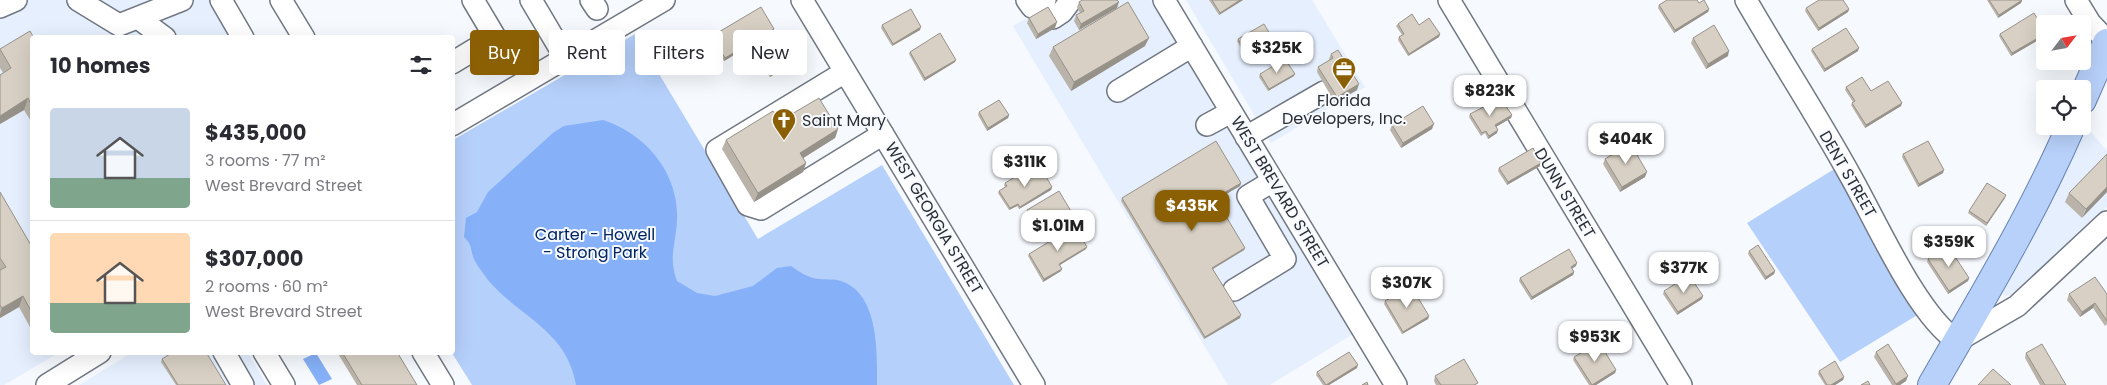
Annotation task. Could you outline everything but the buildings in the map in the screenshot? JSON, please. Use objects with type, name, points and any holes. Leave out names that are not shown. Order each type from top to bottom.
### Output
[{"type":"main road","points":[[2091,80],[2107,42]]},
{"type":"main road","points":[[1932,385],[2000,268],[2047,180],[2067,135]]},
{"type":"street","points":[[0,7],[16,0]]},
{"type":"street","points":[[78,0],[119,25],[172,2]]},
{"type":"street","points":[[221,0],[241,35]]},
{"type":"street","points":[[282,0],[302,35]]},
{"type":"street","points":[[455,61],[495,38],[473,0]]},
{"type":"street","points":[[531,0],[549,30]]},
{"type":"street","points":[[614,30],[664,0]]},
{"type":"street","name":"WEST GEORGIA STREET","points":[[802,0],[1034,385]]},
{"type":"street","points":[[1027,0],[1032,7],[1062,12],[1071,0]]},
{"type":"street","name":"WEST BREVARD STREET","points":[[1164,0],[1396,385]]},
{"type":"street","name":"DUNN STREET","points":[[1449,0],[1681,385]]},
{"type":"street","name":"DENT STREET","points":[[1746,0],[1850,175],[1922,303],[1945,333],[1957,341]]},
{"type":"street","points":[[2076,0],[2090,23],[2107,42]]},
{"type":"street","points":[[138,18],[161,35]]},
{"type":"street","points":[[1118,91],[1192,46]]},
{"type":"street","points":[[455,123],[549,69]]},
{"type":"street","points":[[845,72],[717,150],[748,205],[761,209],[883,134]]},
{"type":"street","points":[[1246,136],[1324,92]]},
{"type":"street","points":[[1208,125],[1231,112]]},
{"type":"street","points":[[1234,290],[1285,259],[1248,196],[1273,181]]},
{"type":"street","points":[[1957,341],[2018,306],[2107,222]]},
{"type":"street","points":[[1281,252],[1307,237]]},
{"type":"street","points":[[47,385],[95,355]]},
{"type":"street","points":[[226,355],[243,385]]},
{"type":"street","points":[[266,355],[284,385]]},
{"type":"street","points":[[425,355],[443,385]]},
{"type":"shaded area","points":[[0,0],[209,0],[231,35],[30,35],[30,355],[55,355],[4,385],[0,385]]},
{"type":"shaded area","points":[[1059,0],[1151,0],[1353,334],[1270,385],[1228,385],[1013,26]]},
{"type":"shaded area","points":[[1186,0],[1312,0],[1365,87],[1271,143]]},
{"type":"shaded area","points":[[603,120],[632,134],[644,144],[655,155],[671,182],[677,213],[673,263],[677,281],[697,293],[715,296],[753,286],[777,268],[791,266],[811,277],[846,283],[857,291],[865,301],[870,314],[876,343],[877,385],[576,385],[571,366],[563,351],[552,337],[500,293],[488,280],[476,263],[470,245],[464,237],[466,218],[477,212],[488,192],[554,132],[564,126]]},
{"type":"shaded area","points":[[2091,132],[2107,151],[2107,207],[2018,292],[2006,296],[2003,294],[2003,285],[2080,135],[2091,135]]},
{"type":"shaded area","points":[[128,355],[249,355],[267,385],[79,385]]},
{"type":"shaded area","points":[[312,355],[317,355],[332,379],[319,385],[303,359]]},
{"type":"green space","name":"Carter - Howell - Strong Park","points":[[635,34],[635,75],[660,75],[758,239],[882,165],[1014,385],[472,385],[453,355],[455,355],[455,139],[565,75],[625,75],[625,40]]},
{"type":"green space","points":[[1836,168],[1919,314],[1840,362],[1747,223]]},
{"type":"place","name":"Florida Developers, Inc.","points":[[1344,90]]},
{"type":"place","name":"Saint Mary","points":[[784,141]]}]
